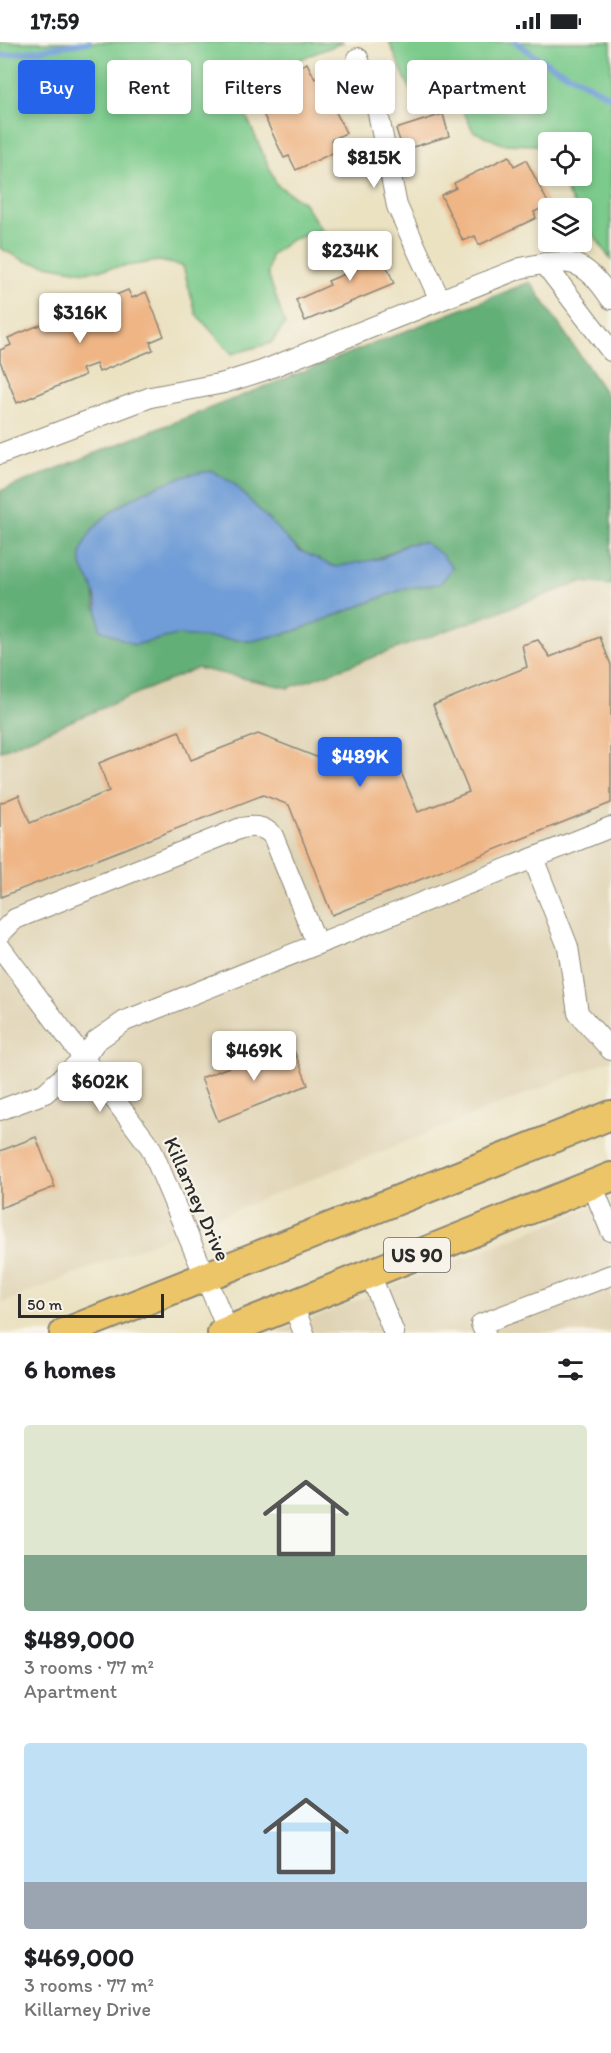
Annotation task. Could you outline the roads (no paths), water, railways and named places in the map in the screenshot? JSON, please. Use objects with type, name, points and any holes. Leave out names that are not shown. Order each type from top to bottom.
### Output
[{"type":"highway","name":"US 90","points":[[64,1333],[611,1115]]},
{"type":"highway","name":"US 90","points":[[227,1332],[602,1181]]},
{"type":"street","points":[[358,58],[378,113],[397,206],[440,300]]},
{"type":"street","points":[[544,263],[611,351]]},
{"type":"street","points":[[0,454],[151,397],[224,383],[262,371],[521,268],[544,263],[579,264],[590,271],[611,299]]},
{"type":"street","points":[[0,934],[15,919],[240,828],[254,826],[266,829],[273,836],[317,944]]},
{"type":"street","points":[[0,1110],[45,1093],[83,1059],[96,1041],[125,1021],[611,826]]},
{"type":"street","points":[[532,858],[568,947],[578,1013],[611,1050]]},
{"type":"street","name":"Killarney Drive","points":[[0,947],[151,1148],[206,1276],[227,1332]]},
{"type":"street","points":[[602,1181],[611,1231]]},
{"type":"street","points":[[370,1274],[394,1333]]},
{"type":"street","points":[[485,1333],[482,1324],[611,1275]]},
{"type":"street","points":[[292,1305],[304,1333]]},
{"type":"water","points":[[212,471],[233,483],[298,550],[335,567],[382,558],[407,544],[424,542],[442,555],[453,568],[440,584],[406,588],[295,631],[252,641],[177,635],[134,645],[100,629],[95,593],[81,563],[84,545],[94,528],[110,513],[152,489],[174,480]]},
{"type":"waterway","points":[[0,56],[89,42]]},
{"type":"waterway","points":[[516,42],[536,57],[611,97]]}]
